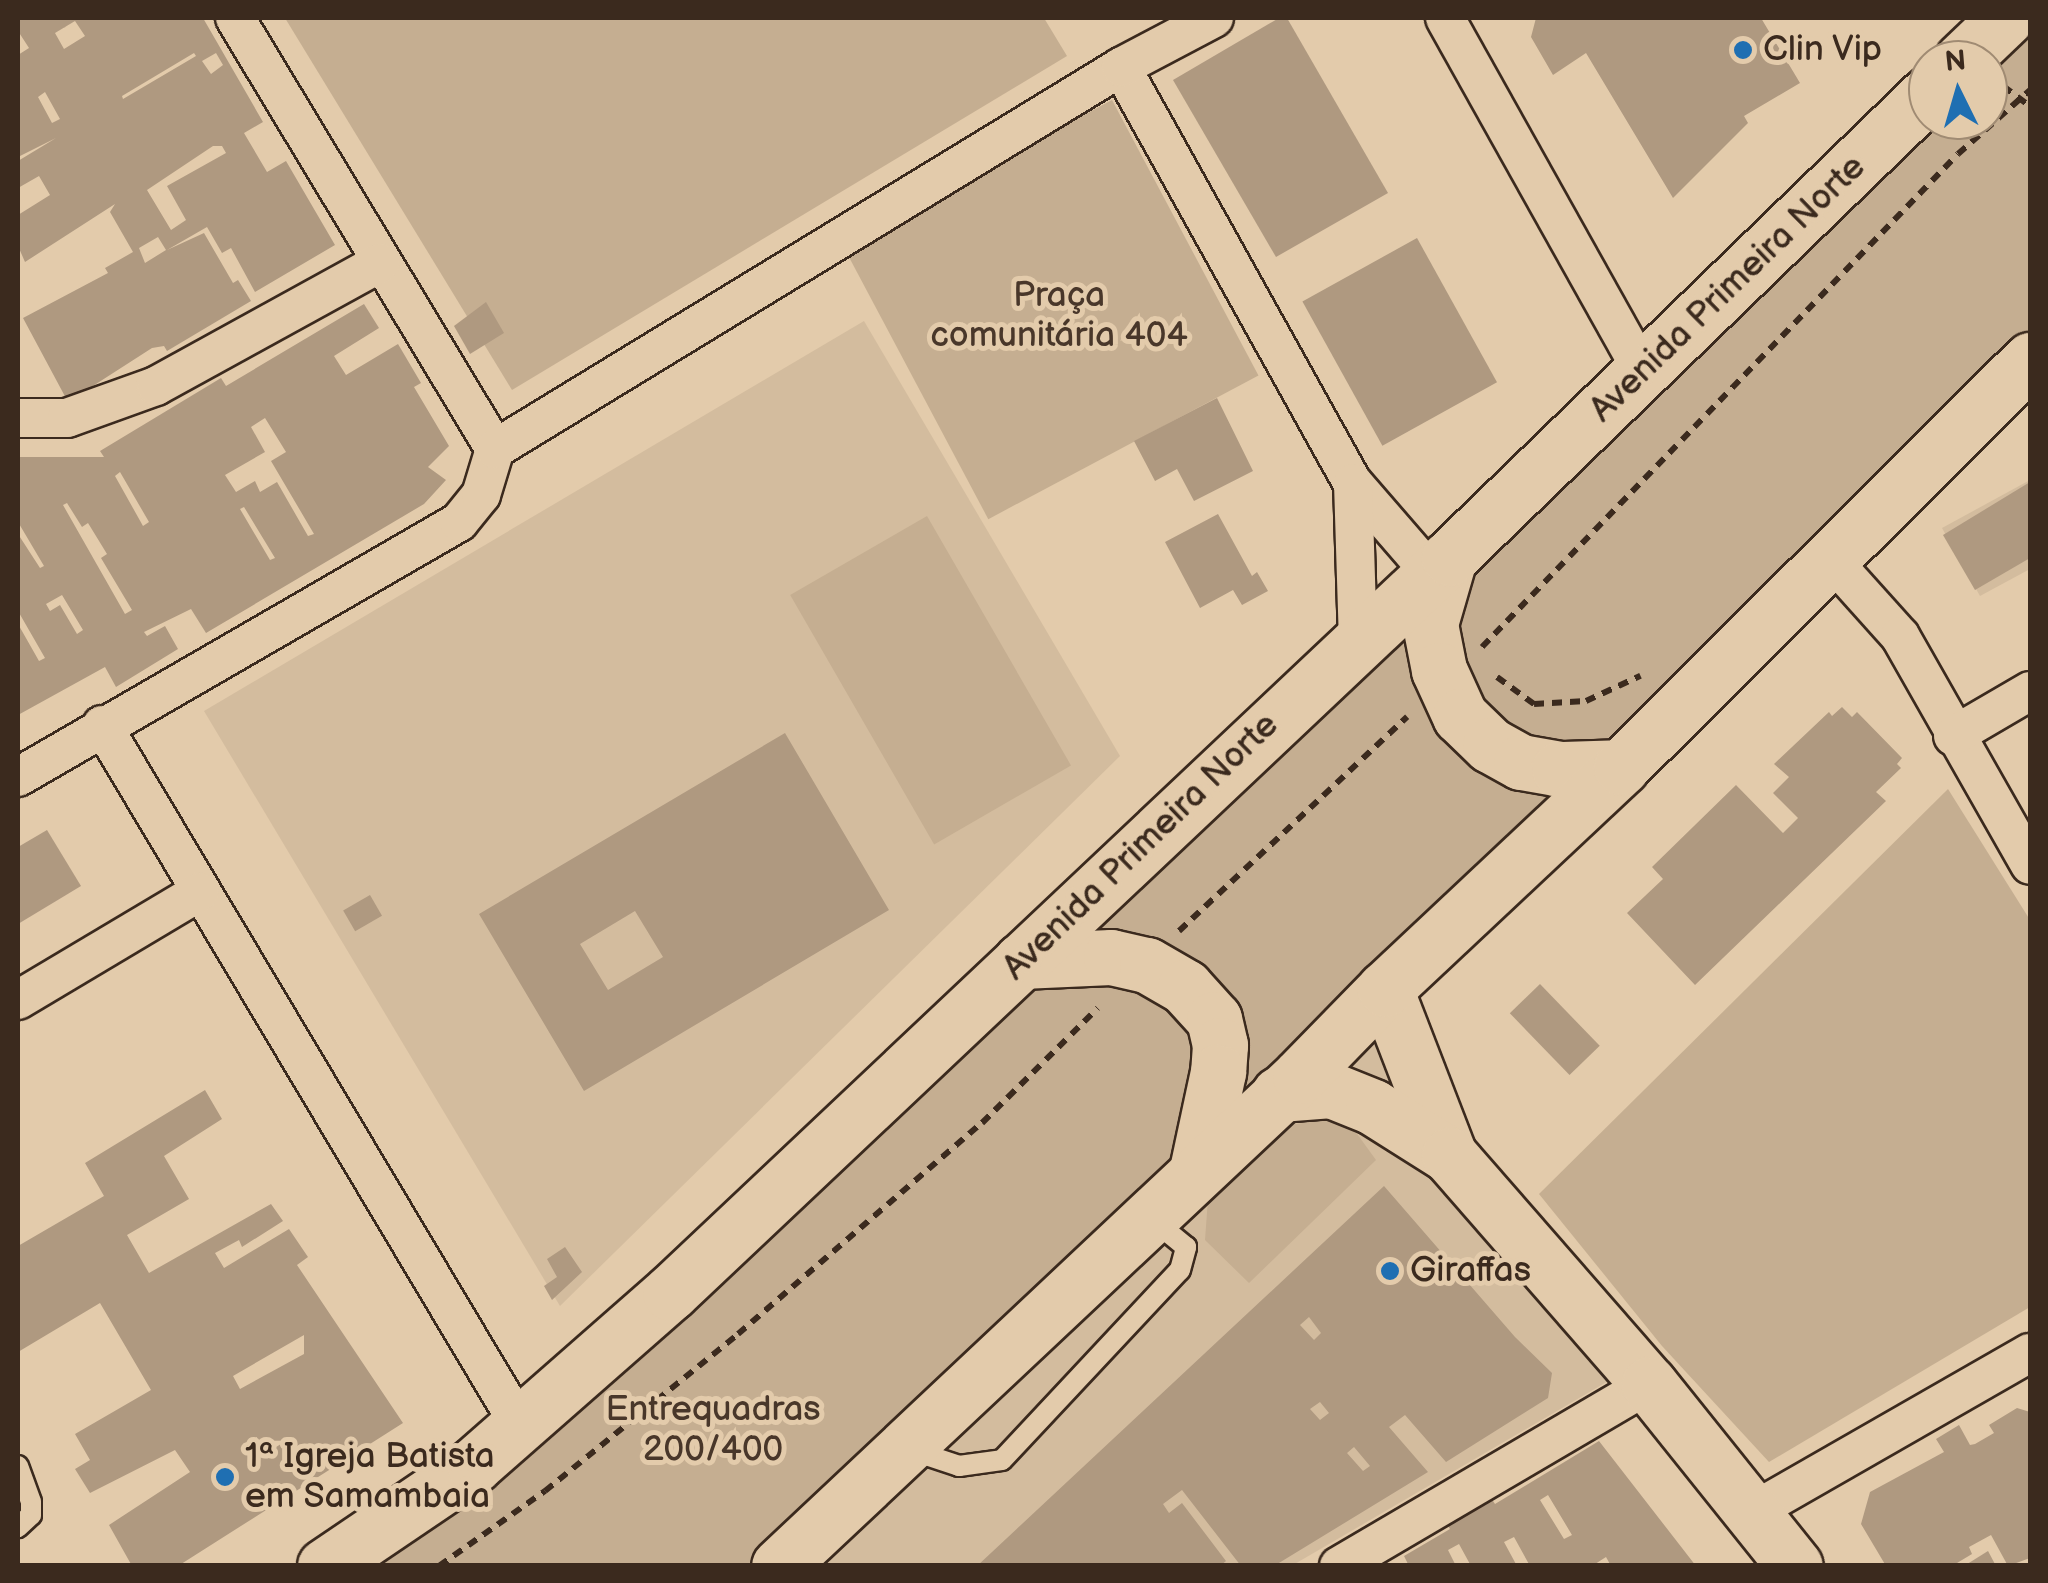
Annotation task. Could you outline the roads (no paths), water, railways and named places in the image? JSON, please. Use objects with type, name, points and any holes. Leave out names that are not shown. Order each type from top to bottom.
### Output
[{"type":"main road","name":"Avenida Primeira Norte","points":[[325,1566],[474,1465],[521,1427],[1021,962],[1643,373],[1908,114]]},
{"type":"main road","points":[[791,1562],[1147,1216],[1280,1094],[1385,988],[1620,767],[2030,360]]},
{"type":"main road","points":[[1439,565],[1430,624],[1475,668],[1470,726],[1490,745],[1521,762],[1560,769],[1620,767]]},
{"type":"main road","points":[[1021,962],[1111,957],[1170,942],[1185,987],[1214,1019],[1220,1045],[1197,1170]]},
{"type":"main road","points":[[1385,988],[1450,1154]]},
{"type":"main road","points":[[1280,1094],[1332,1090],[1373,1107],[1450,1154],[1649,1384],[1795,1566]]},
{"type":"street","points":[[235,18],[495,450]]},
{"type":"street","points":[[18,777],[102,724],[459,522],[481,495],[495,450],[1121,67],[1214,18]]},
{"type":"street","points":[[1445,18],[1643,373]]},
{"type":"street","points":[[1121,67],[1353,483],[1439,565]]},
{"type":"street","points":[[18,418],[67,418],[156,386],[380,264]]},
{"type":"street","points":[[1353,483],[1358,640]]},
{"type":"street","points":[[1829,557],[1900,636],[2030,866]]},
{"type":"street","points":[[1954,736],[2030,693]]},
{"type":"street","points":[[102,724],[521,1427]]},
{"type":"street","points":[[18,1000],[199,892]]},
{"type":"street","points":[[1752,1512],[2030,1353]]},
{"type":"street","points":[[1339,1566],[1649,1384]]},
{"type":"lane","points":[[906,1449],[959,1466],[1002,1460],[1180,1270],[1186,1247],[1147,1216]]},
{"type":"lane","points":[[18,1466],[31,1502],[31,1515],[18,1526]]},
{"type":"place","name":"Clin Vip","points":[[1743,50]]},
{"type":"place","name":"Giraffas","points":[[1390,1271]]},
{"type":"place","name":"1ª Igreja Batista em Samambaia","points":[[225,1477]]},
{"type":"park label","name":"Praça comunitária 404","points":[[1059,316]]},
{"type":"park label","name":"Entrequadras 200/400","points":[[713,1430]]}]
